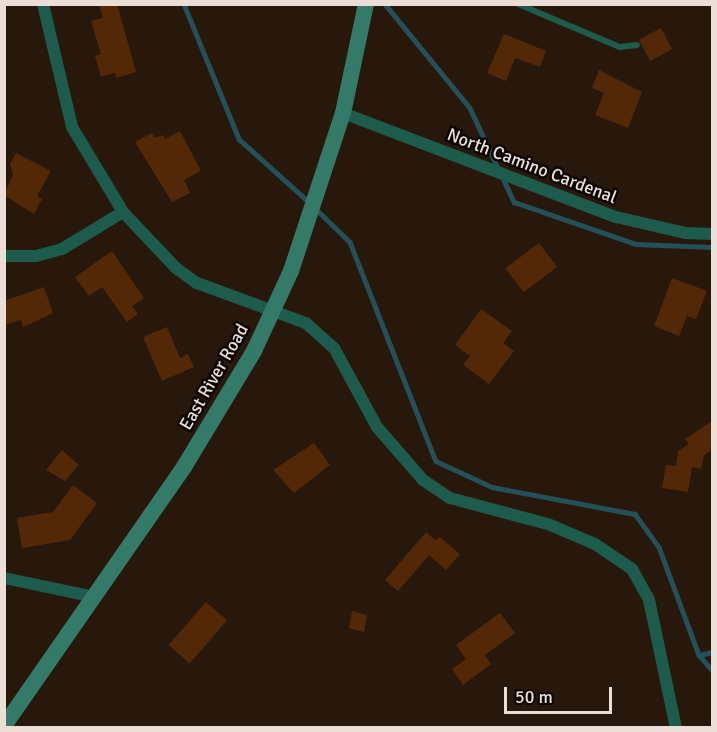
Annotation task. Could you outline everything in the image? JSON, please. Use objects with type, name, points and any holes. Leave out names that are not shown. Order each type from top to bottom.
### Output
[{"type":"street","points":[[43,4],[72,127],[123,212],[161,255],[197,283],[272,313],[306,323],[334,348],[377,427],[423,480],[450,498],[548,524],[595,544],[632,568],[649,600],[676,728]]},
{"type":"street","name":"East River Road","points":[[4,726],[95,597],[218,415],[272,313],[291,271],[343,113],[366,4]]},
{"type":"street","name":"North Camino Cardenal","points":[[343,113],[616,217],[686,233],[712,234]]},
{"type":"street","points":[[4,256],[36,255],[62,249],[123,212]]},
{"type":"street","points":[[4,578],[95,597]]},
{"type":"lane","points":[[518,4],[620,47],[637,45]]},
{"type":"building","points":[[99,4],[117,4],[136,72],[116,78],[115,73],[101,77],[95,56],[101,54],[91,21],[103,18]]},
{"type":"building","points":[[661,28],[672,49],[650,61],[639,40]]},
{"type":"building","points":[[504,34],[546,51],[540,67],[515,58],[506,81],[487,73]]},
{"type":"building","points":[[599,70],[642,92],[628,128],[595,115],[604,93],[592,88]]},
{"type":"building","points":[[180,131],[201,171],[184,180],[190,193],[172,202],[135,142],[152,133],[155,138],[163,135],[165,139]]},
{"type":"building","points":[[16,153],[51,171],[37,196],[42,199],[34,214],[4,195],[13,175],[10,164]]},
{"type":"building","points":[[539,243],[557,267],[524,292],[505,268]]},
{"type":"building","points":[[112,251],[144,298],[132,306],[138,314],[127,322],[102,287],[89,296],[75,277]]},
{"type":"building","points":[[672,278],[707,291],[696,319],[687,316],[679,336],[654,326]]},
{"type":"building","points":[[44,287],[53,313],[23,327],[21,320],[4,325],[4,301]]},
{"type":"building","points":[[481,309],[512,331],[503,343],[514,351],[489,384],[463,365],[470,356],[455,345]]},
{"type":"building","points":[[167,327],[180,358],[188,354],[194,367],[162,381],[143,337]]},
{"type":"building","points":[[712,421],[712,450],[704,455],[701,469],[692,467],[688,492],[662,488],[666,465],[676,466],[678,451],[689,444],[685,439]]},
{"type":"building","points":[[314,443],[330,465],[294,493],[273,470]]},
{"type":"building","points":[[62,450],[79,465],[65,481],[46,470]]},
{"type":"building","points":[[73,485],[97,503],[70,540],[22,548],[17,518],[53,512]]},
{"type":"building","points":[[426,532],[435,540],[440,537],[460,554],[446,570],[429,555],[398,591],[385,580]]},
{"type":"building","points":[[206,602],[227,620],[190,663],[169,645]]},
{"type":"building","points":[[352,611],[367,615],[364,632],[349,628]]},
{"type":"building","points":[[500,613],[515,633],[485,655],[491,664],[463,685],[452,669],[466,659],[456,645]]},
{"type":"waterway","points":[[184,4],[239,139],[309,202]]},
{"type":"waterway","points":[[385,4],[470,108],[498,168]]},
{"type":"waterway","points":[[502,176],[514,202],[636,244],[712,247]]},
{"type":"waterway","points":[[315,208],[350,242],[436,461],[492,487],[635,514],[659,547],[699,655],[712,652]]},
{"type":"waterway","points":[[699,655],[712,670]]}]
